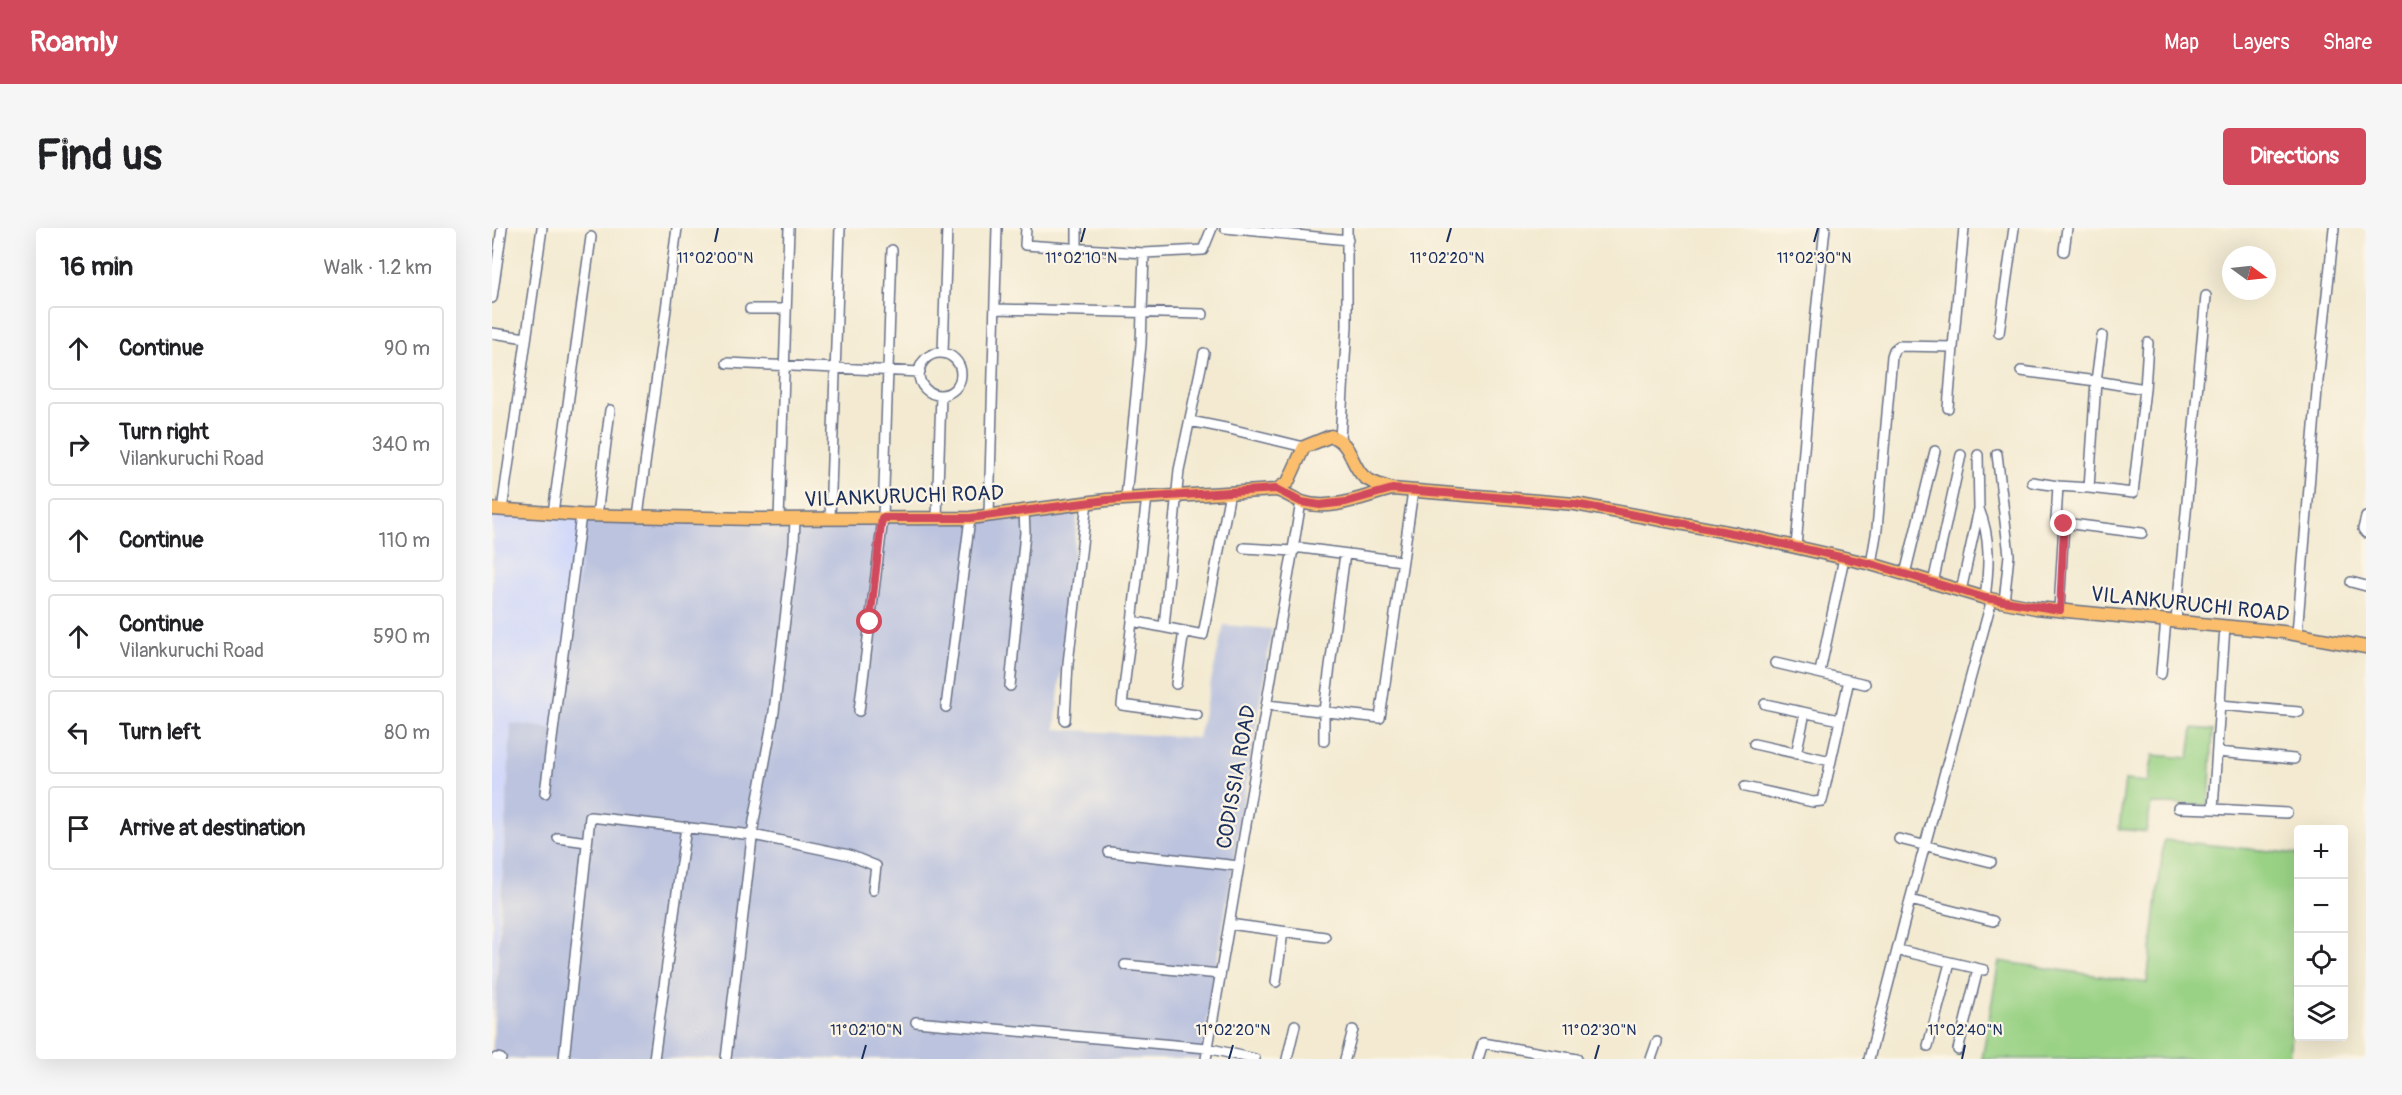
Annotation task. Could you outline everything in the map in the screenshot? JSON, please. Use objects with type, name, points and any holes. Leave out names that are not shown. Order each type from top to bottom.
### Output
[{"type":"main road","points":[[1276,489],[1288,482],[1304,447],[1331,436],[1340,439]]},
{"type":"main road","name":"VILANKURUCHI ROAD","points":[[1340,439],[1366,479],[1392,489],[1575,504],[1871,564],[1994,600],[2060,610],[2297,634],[2366,647]]},
{"type":"main road","name":"VILANKURUCHI ROAD","points":[[497,509],[581,515],[779,519],[970,518],[1126,498],[1176,497],[1276,489]]},
{"type":"main road","points":[[1276,489],[1301,502],[1320,505],[1346,502],[1392,489]]},
{"type":"street","points":[[492,298],[495,248],[502,228]]},
{"type":"street","points":[[497,509],[542,228]]},
{"type":"street","points":[[638,516],[677,228]]},
{"type":"street","points":[[779,519],[789,228]]},
{"type":"street","points":[[830,519],[840,228]]},
{"type":"street","points":[[943,353],[947,228]]},
{"type":"street","points":[[989,515],[997,228]]},
{"type":"street","points":[[1026,228],[1025,245],[1144,253],[1203,250],[1212,228]]},
{"type":"street","points":[[1077,228],[1077,248]]},
{"type":"street","points":[[1225,228],[1348,240]]},
{"type":"street","points":[[1340,439],[1347,326],[1347,228]]},
{"type":"street","points":[[1796,548],[1825,228]]},
{"type":"street","points":[[1947,408],[1964,228]]},
{"type":"street","points":[[1999,333],[2014,228]]},
{"type":"street","points":[[2064,251],[2067,228]]},
{"type":"street","points":[[2297,634],[2317,390],[2334,228]]},
{"type":"street","points":[[553,513],[591,237]]},
{"type":"street","points":[[859,711],[882,518],[892,250]]},
{"type":"street","points":[[1126,498],[1142,313],[1144,253]]},
{"type":"street","points":[[2161,674],[2171,620],[2206,296]]},
{"type":"street","points":[[750,309],[786,309]]},
{"type":"street","points":[[995,309],[1203,314]]},
{"type":"street","points":[[492,333],[526,338]]},
{"type":"street","points":[[2089,488],[2096,381],[2102,336]]},
{"type":"street","points":[[2032,482],[2133,493],[2148,343]]},
{"type":"street","points":[[1871,564],[1877,529],[1890,368],[1894,350],[1899,346],[1953,347]]},
{"type":"street","points":[[943,353],[949,355],[959,365],[961,379],[954,390],[941,395],[934,394],[923,385],[920,372],[922,365],[930,356],[943,353]]},
{"type":"street","points":[[1164,627],[1176,497],[1204,353]]},
{"type":"street","points":[[727,363],[920,372]]},
{"type":"street","points":[[2021,371],[2145,388]]},
{"type":"street","points":[[937,518],[941,395]]},
{"type":"street","points":[[597,515],[610,410]]},
{"type":"street","points":[[1190,422],[1304,447]]},
{"type":"street","points":[[1905,574],[1935,451]]},
{"type":"street","points":[[1933,582],[1961,454]]},
{"type":"street","points":[[1869,1059],[1925,846],[1994,600],[2009,555],[1997,454]]},
{"type":"street","points":[[1960,591],[1979,509],[1978,455]]},
{"type":"street","points":[[2058,486],[2056,520],[2058,523],[2142,532]]},
{"type":"street","points":[[1267,705],[1380,718],[1413,491]]},
{"type":"street","points":[[1132,621],[1203,635],[1206,631],[1230,492]]},
{"type":"street","points":[[1147,497],[1122,705],[1197,715]]},
{"type":"street","points":[[1065,720],[1068,663],[1087,502]]},
{"type":"street","name":"CODISSIA ROAD","points":[[1206,1059],[1301,502]]},
{"type":"street","points":[[1979,509],[1986,525],[1994,600]]},
{"type":"street","points":[[1010,686],[1025,533],[1024,511]]},
{"type":"street","points":[[545,793],[581,515]]},
{"type":"street","points":[[2366,517],[2363,529],[2366,533]]},
{"type":"street","points":[[946,707],[970,518]]},
{"type":"street","points":[[726,1059],[752,835],[774,712],[795,519]]},
{"type":"street","points":[[2060,610],[2064,524]]},
{"type":"street","points":[[1244,548],[1294,549],[1402,561]]},
{"type":"street","points":[[1324,741],[1324,711],[1345,554]]},
{"type":"street","points":[[1820,672],[1844,558]]},
{"type":"street","points":[[2351,582],[2366,586]]},
{"type":"street","points":[[2212,809],[2225,626]]},
{"type":"street","points":[[1176,684],[1184,631]]},
{"type":"street","points":[[1775,663],[1865,684]]},
{"type":"street","points":[[1744,787],[1818,803],[1824,796],[1849,680]]},
{"type":"street","points":[[1765,704],[1840,720]]},
{"type":"street","points":[[2220,705],[2299,712]]},
{"type":"street","points":[[1796,754],[1805,712]]},
{"type":"street","points":[[1754,744],[1831,761]]},
{"type":"street","points":[[2217,752],[2294,759]]},
{"type":"street","points":[[2178,807],[2287,813]]},
{"type":"street","points":[[564,1059],[590,817],[752,835],[849,855],[876,866],[873,890]]},
{"type":"street","points":[[654,1059],[686,827]]},
{"type":"street","points":[[558,838],[588,842]]},
{"type":"street","points":[[1899,839],[1991,862]]},
{"type":"street","points":[[1109,852],[1239,866]]},
{"type":"street","points":[[1910,900],[1993,921]]},
{"type":"street","points":[[1229,924],[1325,937]]},
{"type":"street","points":[[1276,982],[1283,932]]},
{"type":"street","points":[[1898,950],[1981,970],[1958,1050]]},
{"type":"street","points":[[1928,1046],[1950,963]]},
{"type":"street","points":[[1125,965],[1220,974]]},
{"type":"street","points":[[915,1022],[1207,1048],[1255,1059]]},
{"type":"street","points":[[1287,1059],[1295,1025]]},
{"type":"street","points":[[1345,1059],[1353,1030]]},
{"type":"street","points":[[1651,1059],[1657,1042]]},
{"type":"street","points":[[1478,1059],[1483,1043],[1577,1059]]},
{"type":"shaded area","points":[[1078,510],[1055,729],[1198,738],[1224,625],[1272,629],[1201,1059],[492,1059],[511,723],[558,729],[586,520],[958,522]]},
{"type":"shaded area","points":[[492,513],[586,520],[558,729],[511,723],[492,1033]]},
{"type":"green space","points":[[2193,728],[2213,730],[2209,805],[2151,804],[2146,832],[2119,829],[2125,780],[2148,782],[2153,755],[2189,758]]},
{"type":"green space","points":[[2164,840],[2294,854],[2294,997],[2289,1059],[1982,1059],[1999,961],[2147,983]]},
{"type":"route","points":[[870,622],[882,518],[970,518],[1107,500],[1276,489],[1301,502],[1320,505],[1346,502],[1392,489],[1495,497],[1575,504],[1738,534],[1871,564],[1985,598],[2036,608],[2060,610],[2064,524]]}]
